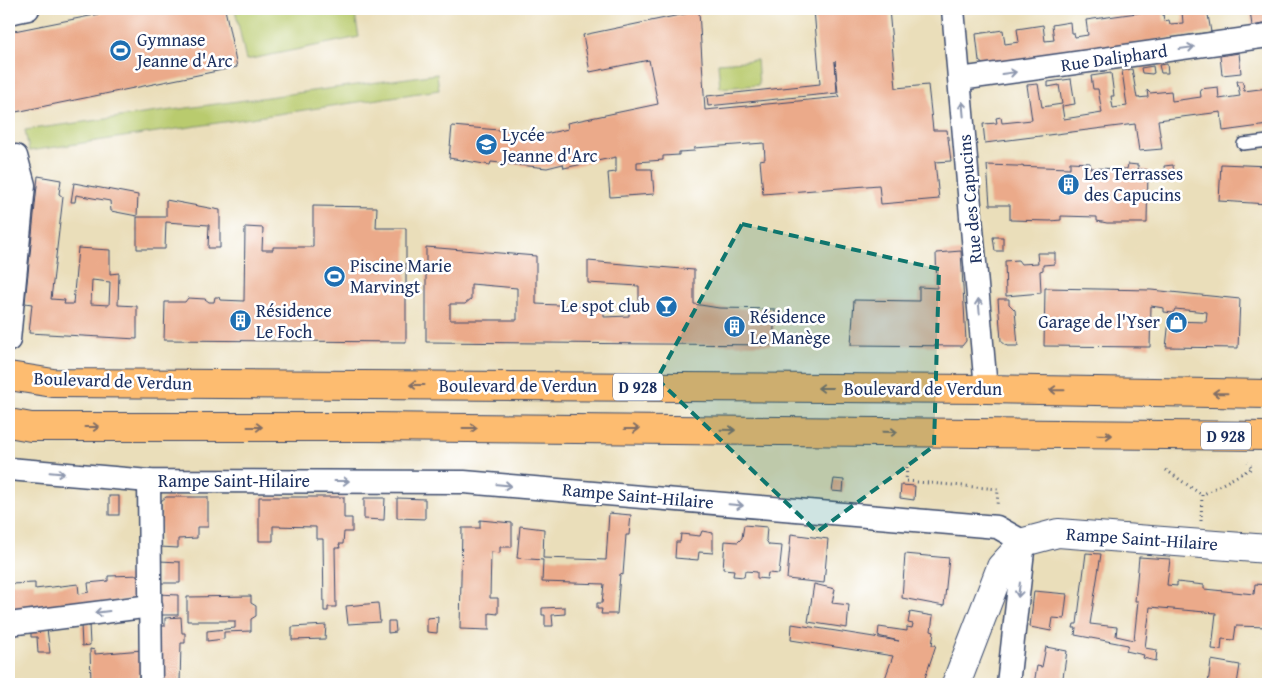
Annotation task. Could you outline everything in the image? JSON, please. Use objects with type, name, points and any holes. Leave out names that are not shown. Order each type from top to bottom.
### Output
[{"type":"main road","name":"Boulevard de Verdun","points":[[9,376],[53,383],[986,389],[1268,394]]},
{"type":"main road","name":"D 928","points":[[9,423],[31,427],[649,429],[1268,436]]},
{"type":"street","points":[[9,13],[28,9]]},
{"type":"street","name":"Rue des Capucins","points":[[957,9],[960,79],[986,389]]},
{"type":"street","name":"Rue Daliphard","points":[[960,79],[1268,36]]},
{"type":"street","points":[[9,340],[24,185],[16,156]]},
{"type":"street","name":"Rampe Saint-Hilaire","points":[[9,469],[149,481],[464,482],[997,527],[1024,542],[1058,533],[1266,548]]},
{"type":"street","points":[[149,481],[152,684]]},
{"type":"street","points":[[956,684],[1001,567],[1024,542]]},
{"type":"street","points":[[1008,684],[1024,542]]},
{"type":"street","points":[[9,624],[150,606]]},
{"type":"lane","points":[[1243,144],[1268,142]]},
{"type":"path","points":[[1202,495],[1252,468],[1250,462],[1241,462]]},
{"type":"path","points":[[907,467],[906,481],[998,489],[997,527]]},
{"type":"path","points":[[1166,470],[1202,495]]},
{"type":"path","points":[[1200,526],[1202,495]]},
{"type":"highlighted area","points":[[742,224],[939,269],[934,446],[817,532],[657,379]]},
{"type":"green space","points":[[235,9],[354,9],[359,37],[246,60]]},
{"type":"green space","points":[[757,60],[759,85],[720,88],[718,63]]},
{"type":"green space","points":[[437,74],[439,90],[29,151],[25,130]]},
{"type":"building","name":"Gymnase Jeanne d'Arc","points":[[125,9],[225,9],[237,67],[11,113],[9,102],[9,32]]},
{"type":"building","points":[[814,9],[889,9],[896,88],[928,85],[933,130],[947,130],[951,161],[935,162],[939,199],[881,204],[879,185],[763,194],[760,160],[765,159],[764,143],[694,148],[694,151],[679,152],[679,155],[663,156],[663,160],[637,162],[637,169],[652,169],[654,194],[610,197],[608,173],[616,172],[616,157],[564,168],[563,164],[547,168],[491,162],[490,165],[449,158],[452,126],[545,134],[568,129],[567,123],[658,104],[649,60],[590,72],[583,35],[699,11],[705,110],[840,97],[835,61],[837,93],[708,106],[707,96],[820,84]]},
{"type":"building","points":[[1166,9],[1167,13],[1163,14],[1164,21],[1169,20],[1170,24],[1183,23],[1182,11],[1207,9],[1211,32],[985,66],[979,61],[976,34],[1003,30],[1005,44],[1019,42],[1017,29],[1043,25],[1045,41],[1054,40],[1052,25],[1070,22],[1071,33],[1074,33],[1075,37],[1088,35],[1086,20]]},
{"type":"building","points":[[1246,9],[1268,9],[1268,23],[1252,26],[1250,11],[1246,13]]},
{"type":"building","points":[[1239,53],[1241,73],[1222,75],[1220,56]]},
{"type":"building","points":[[1167,64],[1168,73],[1161,73],[1159,65]]},
{"type":"building","points":[[1153,66],[1154,73],[1142,73],[1141,68]]},
{"type":"building","points":[[1132,69],[1137,98],[1148,97],[1147,90],[1150,93],[1171,91],[1172,101],[1201,97],[1200,89],[1218,87],[1219,99],[1240,96],[1237,81],[1243,81],[1244,91],[1268,88],[1268,125],[1223,131],[1221,112],[1158,120],[1162,149],[1139,151],[1135,124],[985,143],[983,124],[997,123],[996,118],[1001,117],[1002,123],[1032,120],[1027,85],[1038,84],[1042,107],[1062,104],[1059,85],[1048,87],[1048,82],[1071,79],[1075,104],[1062,106],[1064,119],[1102,113],[1098,89],[1093,89],[1091,76],[1111,73],[1114,96],[1111,96],[1113,108],[1127,106],[1122,71]]},
{"type":"building","name":"Les Terrasses des Capucins","points":[[1070,162],[1090,163],[1090,168],[1127,169],[1128,164],[1138,165],[1138,169],[1148,170],[1147,223],[1107,223],[1097,221],[1097,217],[1061,216],[1061,220],[1050,221],[1010,220],[1010,205],[990,205],[987,165],[1070,168]]},
{"type":"building","points":[[1221,164],[1268,166],[1268,204],[1219,201]]},
{"type":"building","points":[[1173,165],[1174,175],[1165,176],[1164,166]]},
{"type":"building","points":[[9,167],[14,185],[10,221],[9,221]]},
{"type":"building","points":[[38,176],[61,180],[59,194],[63,197],[51,299],[65,300],[64,304],[73,304],[78,248],[110,250],[110,274],[119,273],[118,305],[137,306],[137,339],[29,333],[32,304],[25,303]],"holes":[[[92,280],[110,282],[109,305],[91,304]]]},
{"type":"building","points":[[74,183],[138,195],[137,216],[111,211],[110,201],[76,195],[75,202],[71,202]]},
{"type":"building","points":[[166,200],[220,210],[220,248],[208,248],[209,225],[166,222],[165,249],[137,249],[137,217],[166,217]]},
{"type":"building","name":"Piscine Marie Marvingt","points":[[313,206],[377,207],[376,228],[406,228],[406,342],[164,340],[165,302],[185,302],[188,298],[205,299],[209,302],[214,302],[215,297],[219,297],[220,300],[244,301],[245,227],[263,228],[262,250],[273,250],[273,247],[313,247]]},
{"type":"building","points":[[993,237],[1003,237],[1003,251],[995,251]]},
{"type":"building","points":[[426,247],[536,256],[536,304],[604,307],[604,317],[629,316],[629,307],[639,307],[639,286],[588,283],[588,261],[694,270],[694,304],[719,308],[775,309],[773,345],[426,342]],"holes":[[[471,284],[517,288],[517,320],[450,320],[450,304],[465,304],[471,299]]]},
{"type":"building","points":[[961,251],[966,341],[962,346],[851,345],[854,300],[919,301],[919,287],[937,288],[936,253]]},
{"type":"building","points":[[1037,253],[1055,253],[1055,264],[1043,265],[1043,270],[1040,271],[1041,293],[1006,296],[1005,261],[1018,260],[1021,264],[1038,263]]},
{"type":"building","points":[[1045,288],[1151,290],[1240,299],[1238,348],[1166,347],[1169,321],[1206,322],[1207,312],[1175,309],[1173,313],[1164,312],[1164,308],[1151,306],[1150,347],[1044,346]]},
{"type":"building","points":[[998,299],[1009,299],[1009,304],[1015,310],[1018,346],[1007,346],[1001,341]]},
{"type":"building","points":[[834,479],[844,480],[843,492],[832,491]]},
{"type":"building","points":[[901,485],[915,486],[914,500],[900,498]]},
{"type":"building","points":[[109,496],[119,496],[119,515],[109,515]]},
{"type":"building","points":[[166,497],[208,497],[208,527],[197,527],[197,538],[178,539],[178,548],[160,547],[161,501]]},
{"type":"building","points":[[259,497],[344,497],[344,518],[352,518],[352,532],[344,532],[343,544],[339,544],[340,548],[335,548],[336,607],[328,607],[328,611],[324,611],[323,539],[316,539],[316,527],[273,526],[273,541],[259,541]]},
{"type":"building","points":[[364,498],[385,498],[384,520],[364,519]]},
{"type":"building","points":[[397,498],[425,499],[425,519],[397,518]]},
{"type":"building","points":[[609,513],[631,515],[629,535],[626,535],[623,575],[620,574],[617,614],[601,614],[602,609],[597,609],[597,603],[602,603],[604,584],[542,582],[543,560],[517,558],[520,526],[544,529],[543,558],[606,560]]},
{"type":"building","points":[[480,520],[512,523],[512,547],[500,547],[500,553],[491,552],[490,598],[498,598],[498,614],[489,613],[489,630],[460,629],[462,528],[480,528]]},
{"type":"building","points":[[744,525],[767,527],[766,540],[769,545],[782,546],[779,574],[768,573],[767,579],[757,578],[757,572],[745,571],[744,577],[733,576],[734,570],[723,569],[725,541],[738,542],[742,538]]},
{"type":"building","points":[[702,531],[713,533],[713,553],[699,552],[698,560],[675,558],[676,542],[680,542],[681,534],[700,536]]},
{"type":"building","points":[[791,534],[828,539],[824,583],[787,579]]},
{"type":"building","points":[[1086,553],[1101,554],[1090,624],[1117,627],[1116,636],[1134,640],[1138,601],[1135,601],[1139,557],[1170,559],[1167,585],[1177,586],[1177,582],[1204,585],[1204,589],[1254,594],[1255,584],[1268,585],[1268,627],[1236,626],[1234,640],[1222,639],[1221,650],[1212,649],[1216,613],[1150,607],[1145,648],[1157,650],[1156,661],[1143,658],[1144,655],[1126,651],[1128,645],[1075,635],[1076,628],[1073,628],[1074,624],[1077,624]]},
{"type":"building","points":[[905,554],[949,558],[944,606],[902,598]]},
{"type":"building","points":[[159,561],[180,562],[180,583],[159,583]]},
{"type":"building","points":[[142,575],[141,598],[9,614],[9,584],[35,583],[35,589],[78,584],[79,594],[89,592],[88,583],[108,581],[108,576]]},
{"type":"building","points":[[814,584],[835,589],[832,603],[849,605],[847,628],[808,622]]},
{"type":"building","points":[[1034,591],[1067,594],[1064,619],[1053,618],[1051,631],[1030,627]]},
{"type":"building","points":[[158,594],[178,595],[178,615],[158,615]]},
{"type":"building","points":[[251,596],[251,603],[256,606],[256,616],[251,619],[251,631],[224,632],[224,639],[207,641],[207,631],[235,628],[235,621],[187,621],[187,597]]},
{"type":"building","points":[[378,603],[380,622],[348,624],[346,606]]},
{"type":"building","points":[[565,607],[565,614],[552,615],[553,626],[545,626],[545,615],[542,615],[542,608]]},
{"type":"building","points":[[910,612],[933,616],[931,631],[934,632],[932,645],[936,645],[923,684],[883,684],[893,656],[791,640],[792,624],[899,641],[878,636],[879,627],[907,631],[907,627],[912,628],[913,624],[908,623]]},
{"type":"building","points":[[181,617],[182,633],[185,633],[185,643],[181,643],[180,684],[156,684],[158,626],[165,626],[165,618]]},
{"type":"building","points":[[438,617],[437,633],[427,632],[427,618]]},
{"type":"building","points":[[388,621],[395,621],[396,632],[388,633]]},
{"type":"building","points":[[89,624],[90,645],[82,646],[81,625]]},
{"type":"building","points":[[326,625],[325,639],[292,640],[292,627]]},
{"type":"building","points":[[47,629],[50,653],[38,653],[37,637],[31,637],[31,631]]},
{"type":"building","points":[[1046,647],[1067,651],[1062,684],[1034,684],[1037,666],[1042,667]]},
{"type":"building","points":[[90,649],[95,650],[95,654],[142,650],[139,679],[91,683]]},
{"type":"building","points":[[1211,660],[1240,665],[1237,684],[1208,684]]},
{"type":"place","name":"Gymnase Jeanne d'Arc","points":[[121,50]]},
{"type":"place","name":"Lycée Jeanne d'Arc","points":[[486,145]]},
{"type":"place","name":"Les Terrasses des Capucins","points":[[1068,184]]},
{"type":"place","name":"Piscine Marie Marvingt","points":[[334,276]]},
{"type":"place","name":"Le spot club","points":[[666,306]]},
{"type":"place","name":"Résidence Le Foch","points":[[240,321]]},
{"type":"place","name":"Garage de l'Yser","points":[[1176,322]]},
{"type":"place","name":"Résidence Le Manège","points":[[734,327]]}]
